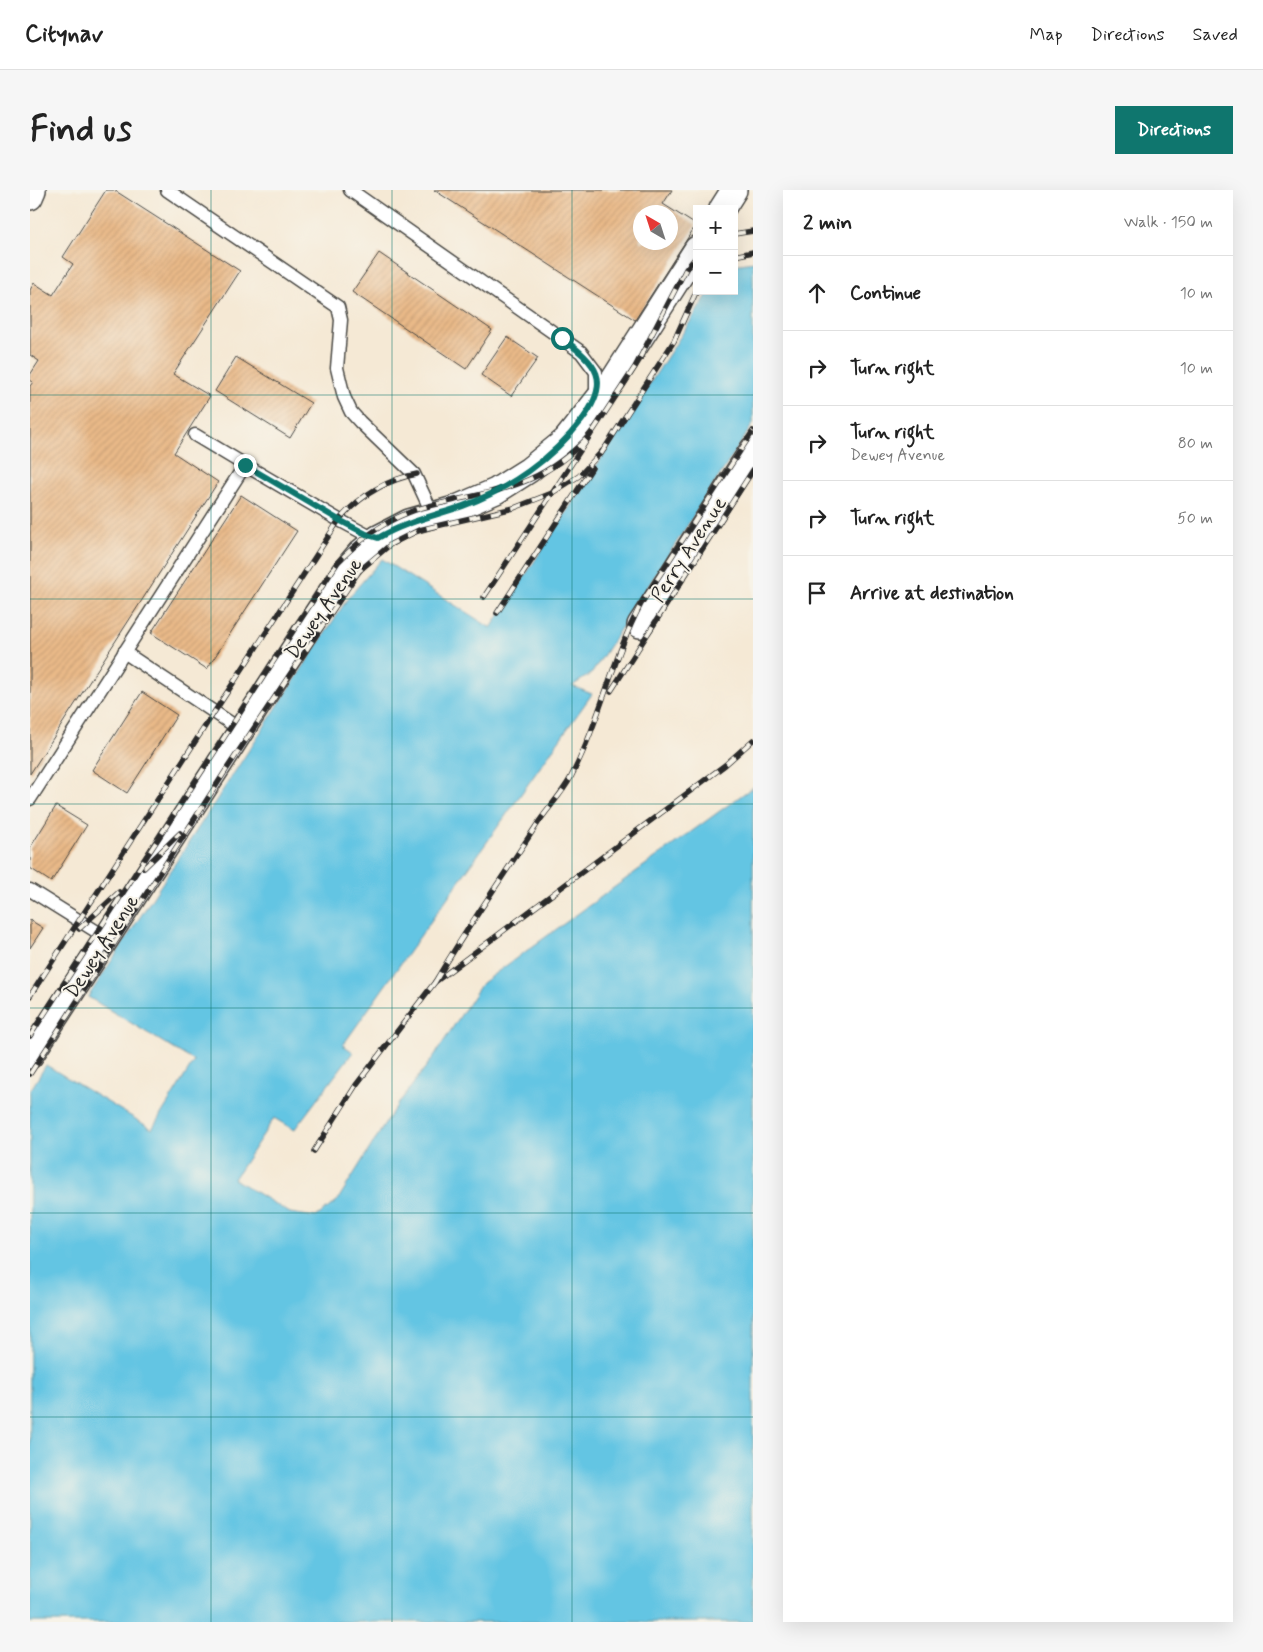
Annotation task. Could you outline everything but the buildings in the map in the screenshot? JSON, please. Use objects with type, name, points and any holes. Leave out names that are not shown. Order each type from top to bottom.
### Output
[{"type":"street","points":[[30,197],[33,190]]},
{"type":"street","points":[[725,205],[734,190]]},
{"type":"street","name":"Dewey Avenue","points":[[30,1056],[344,572],[360,553],[378,538],[398,526],[485,496],[530,470],[566,440],[614,379],[696,250]]},
{"type":"street","name":"Perry Avenue","points":[[640,625],[753,449]]},
{"type":"lane","points":[[167,190],[338,307],[341,320],[337,368],[344,397],[351,412],[360,422],[414,474],[434,515]]},
{"type":"lane","points":[[350,190],[581,352],[596,372],[598,391],[594,404]]},
{"type":"lane","points":[[195,435],[339,520],[378,538]]},
{"type":"lane","points":[[30,799],[245,465]]},
{"type":"lane","points":[[124,652],[241,730]]},
{"type":"lane","points":[[30,890],[107,938]]},
{"type":"water","points":[[753,262],[753,424],[592,673],[572,686],[592,694],[343,1045],[353,1052],[294,1130],[274,1118],[234,1179],[290,1213],[316,1217],[337,1201],[393,1111],[434,1056],[482,983],[753,787],[753,1622],[30,1622],[30,1091],[46,1065],[152,1129],[194,1061],[88,997],[348,598],[382,559],[491,628],[707,295],[738,295],[738,264]]},
{"type":"railway","points":[[738,233],[753,231]]},
{"type":"railway","points":[[738,255],[753,252]]},
{"type":"railway","points":[[484,597],[635,367],[686,269],[693,261]]},
{"type":"railway","points":[[601,454],[674,341],[695,295]]},
{"type":"railway","points":[[435,982],[484,904],[571,777],[590,734],[622,646],[641,604],[753,431]]},
{"type":"railway","points":[[30,1036],[338,562],[363,539],[399,516],[421,508],[495,491],[528,480],[559,463],[590,435]]},
{"type":"railway","points":[[30,1074],[228,767],[359,571],[391,544],[419,530],[514,508],[552,493],[579,476],[605,448]]},
{"type":"railway","points":[[497,613],[592,468]]},
{"type":"railway","points":[[611,691],[753,470]]},
{"type":"railway","points":[[30,996],[339,520],[364,496],[374,490],[394,480],[417,474]]},
{"type":"railway","points":[[314,1151],[356,1085],[435,982],[725,765],[753,740]]},
{"type":"railway","points":[[144,868],[180,833]]},
{"type":"railway","points":[[79,929],[119,892]]},
{"type":"route","points":[[245,465],[339,520],[378,538],[398,526],[465,505],[496,491],[548,457],[566,440],[594,404],[598,391],[596,372],[581,352],[562,338]]}]
